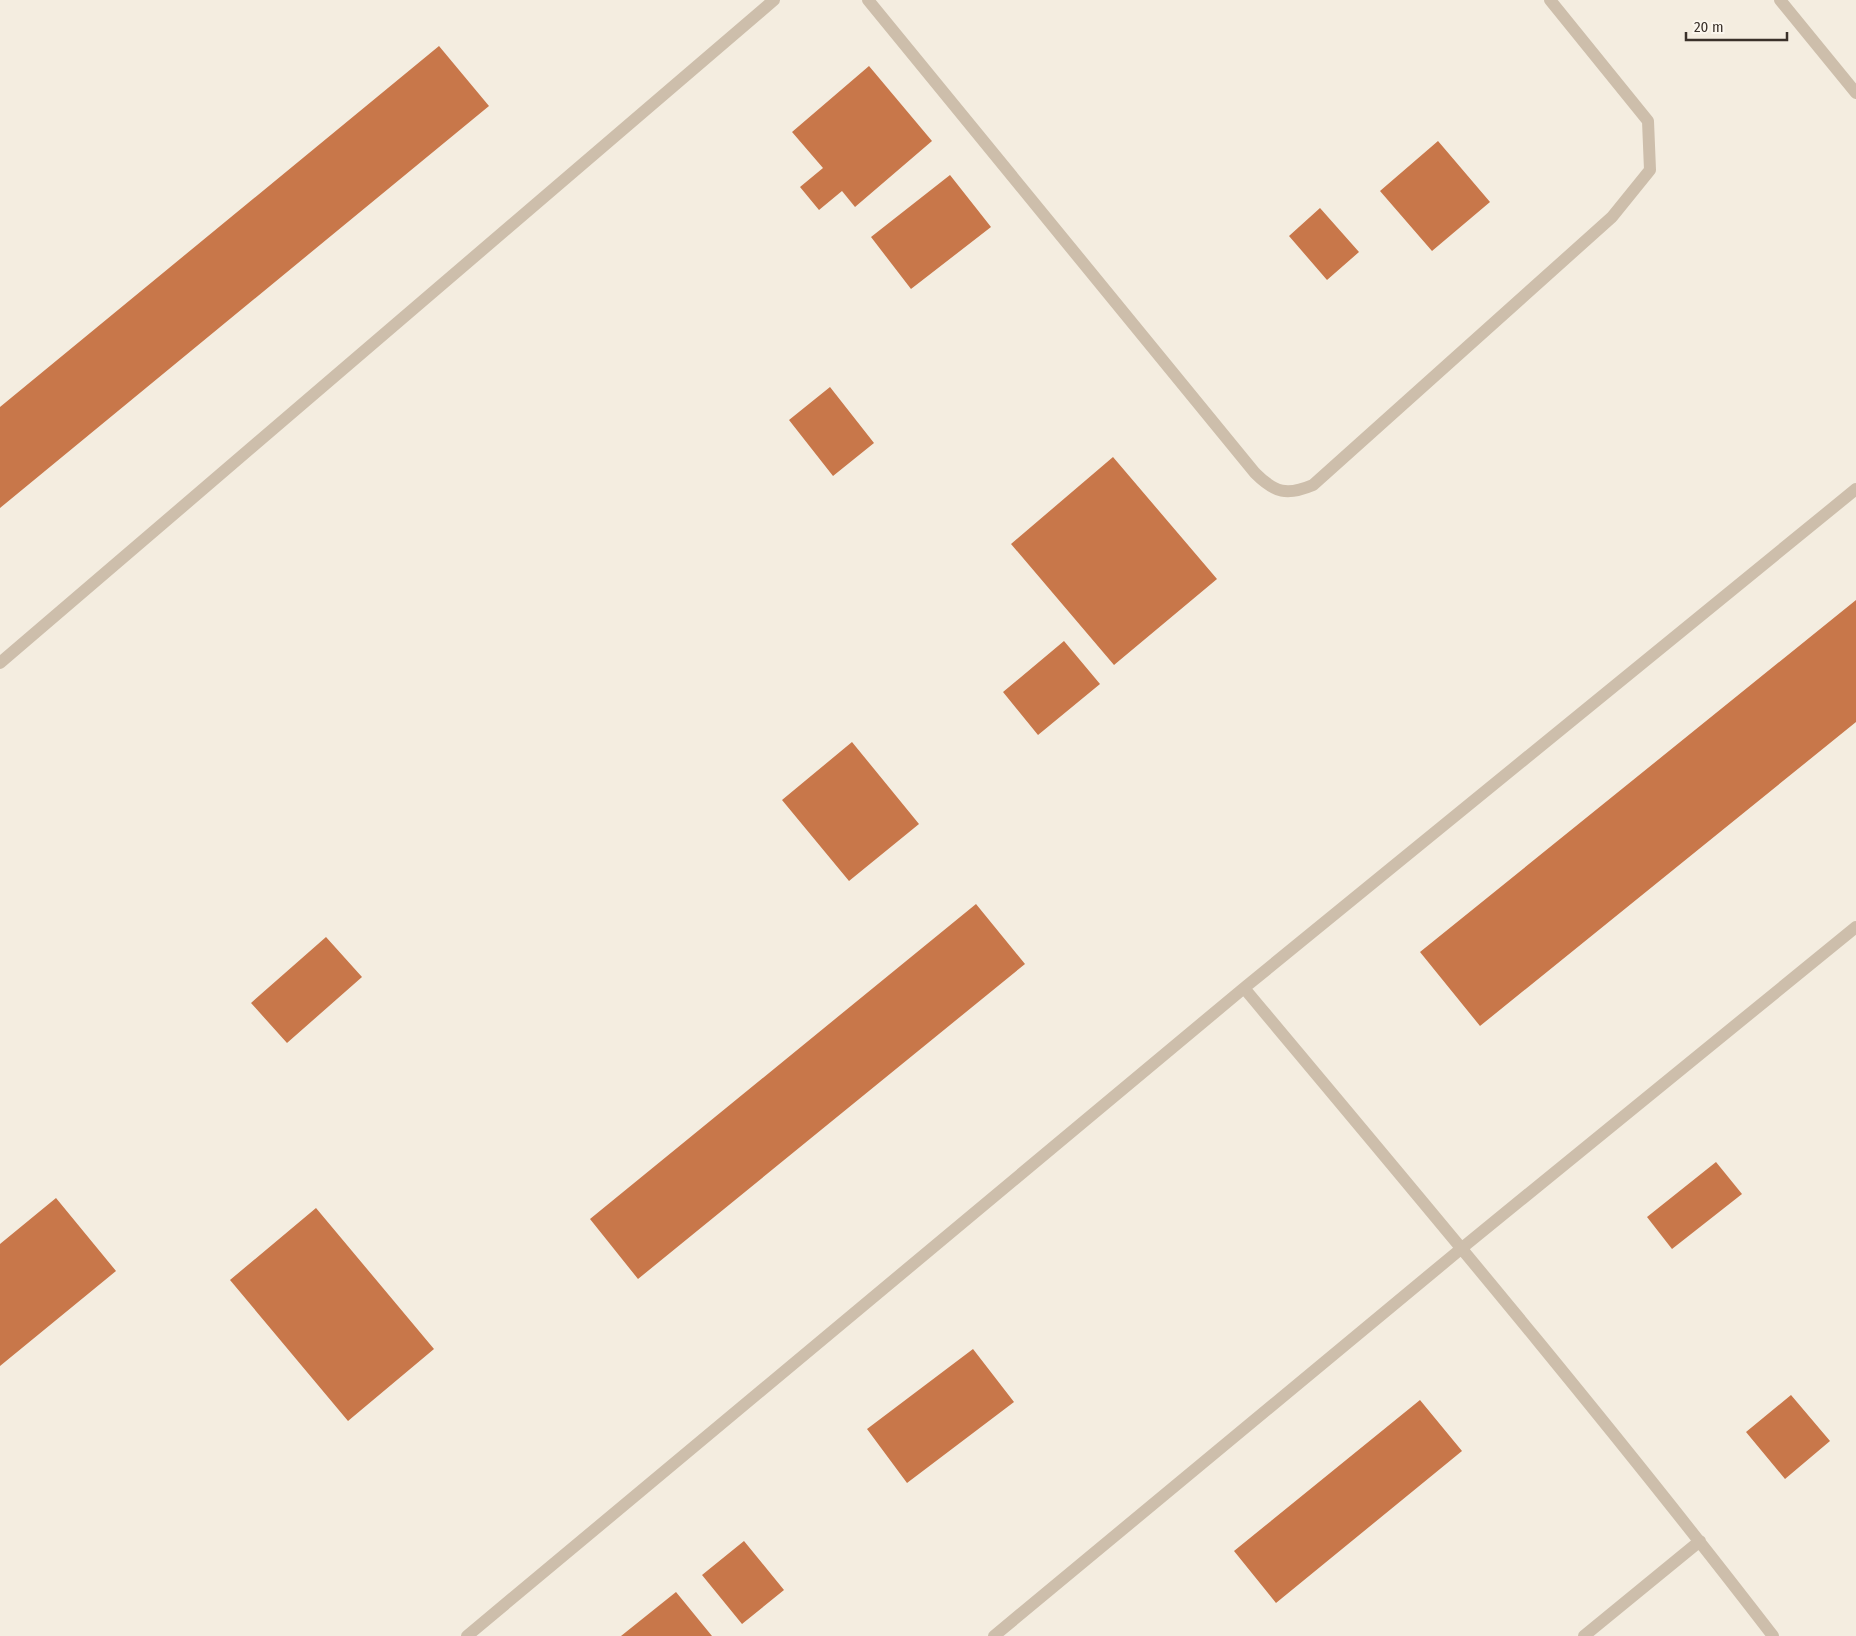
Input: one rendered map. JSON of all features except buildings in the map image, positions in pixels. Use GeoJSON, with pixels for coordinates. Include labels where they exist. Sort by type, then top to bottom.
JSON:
{"type":"FeatureCollection","features":[{"type":"Feature","properties":{"kind":"street"},"geometry":{"type":"LineString","coordinates":[[0,663],[774,0]]}},
{"type":"Feature","properties":{"kind":"street"},"geometry":{"type":"LineString","coordinates":[[868,0],[1255,473],[1267,484],[1282,491],[1298,491],[1313,484],[1612,217],[1650,170],[1648,121],[1550,0]]}},
{"type":"Feature","properties":{"kind":"street"},"geometry":{"type":"LineString","coordinates":[[1780,0],[1853,84]]}},
{"type":"Feature","properties":{"kind":"street"},"geometry":{"type":"LineString","coordinates":[[467,1636],[1244,988],[1856,489]]}},
{"type":"Feature","properties":{"kind":"street"},"geometry":{"type":"LineString","coordinates":[[994,1636],[1462,1248],[1856,927]]}},
{"type":"Feature","properties":{"kind":"street"},"geometry":{"type":"LineString","coordinates":[[1244,988],[1462,1248],[1700,1541],[1773,1636]]}},
{"type":"Feature","properties":{"kind":"street"},"geometry":{"type":"LineString","coordinates":[[1584,1636],[1700,1541]]}}]}
